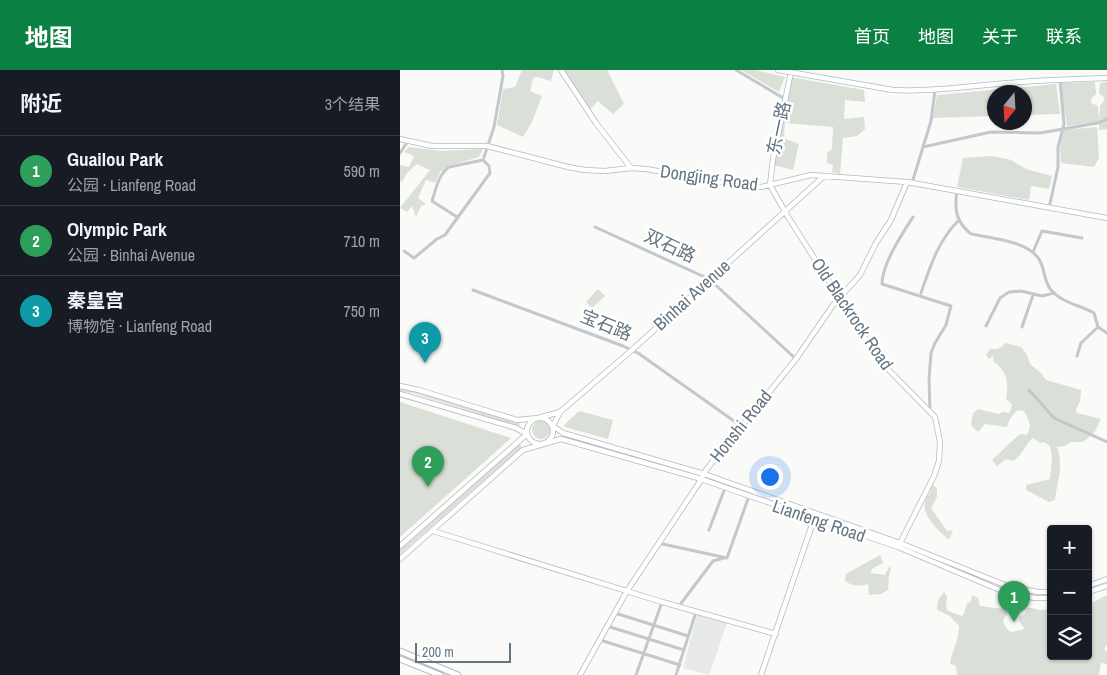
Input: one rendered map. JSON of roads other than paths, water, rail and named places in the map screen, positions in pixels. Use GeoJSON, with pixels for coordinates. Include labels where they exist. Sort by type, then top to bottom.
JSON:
{"type":"FeatureCollection","features":[{"type":"Feature","properties":{"kind":"main road"},"geometry":{"type":"LineString","coordinates":[[561,70],[596,124],[631,168]]}},
{"type":"Feature","properties":{"kind":"main road"},"geometry":{"type":"LineString","coordinates":[[778,70],[893,90],[935,91],[1060,79],[1107,78]]}},
{"type":"Feature","properties":{"kind":"main road","name":"东一路"},"geometry":{"type":"LineString","coordinates":[[770,185],[773,159],[791,72]]}},
{"type":"Feature","properties":{"kind":"main road","name":"Dongjing Road"},"geometry":{"type":"LineString","coordinates":[[400,139],[432,146],[487,146],[576,168],[605,171],[631,168],[744,186],[761,187],[811,175],[910,182],[1107,218]]}},
{"type":"Feature","properties":{"kind":"main road","name":"Binhai Avenue"},"geometry":{"type":"LineString","coordinates":[[560,412],[632,350],[784,210],[824,176]]}},
{"type":"Feature","properties":{"kind":"main road","name":"Honshi Road"},"geometry":{"type":"LineString","coordinates":[[580,675],[627,591],[704,474],[796,359],[840,297],[860,275],[910,182]]}},
{"type":"Feature","properties":{"kind":"main road","name":"Old Blackrock Road"},"geometry":{"type":"LineString","coordinates":[[770,185],[880,361],[935,417],[940,442],[939,461],[934,476],[899,545]]}},
{"type":"Feature","properties":{"kind":"main road"},"geometry":{"type":"LineString","coordinates":[[400,386],[517,420],[538,418],[560,412]]}},
{"type":"Feature","properties":{"kind":"main road"},"geometry":{"type":"LineString","coordinates":[[400,394],[516,428],[527,434],[532,441],[544,443]]}},
{"type":"Feature","properties":{"kind":"main road"},"geometry":{"type":"LineString","coordinates":[[552,426],[560,412]]}},
{"type":"Feature","properties":{"kind":"main road"},"geometry":{"type":"LineString","coordinates":[[400,546],[527,434],[530,422],[538,418],[547,419],[553,430],[551,438],[544,443],[523,450],[400,559]]}},
{"type":"Feature","properties":{"kind":"main road","name":"Lianfeng Road"},"geometry":{"type":"LineString","coordinates":[[552,426],[563,433],[704,474],[815,517]]}},
{"type":"Feature","properties":{"kind":"main road","name":"Lianfeng Road"},"geometry":{"type":"LineString","coordinates":[[544,443],[561,439],[701,479],[899,545],[1010,587],[1047,592]]}},
{"type":"Feature","properties":{"kind":"main road"},"geometry":{"type":"LineString","coordinates":[[761,675],[815,517]]}},
{"type":"Feature","properties":{"kind":"main road"},"geometry":{"type":"LineString","coordinates":[[433,531],[662,602],[776,634]]}},
{"type":"Feature","properties":{"kind":"main road","name":"Lianfeng Road"},"geometry":{"type":"LineString","coordinates":[[899,545],[1008,593],[1035,598],[1047,598]]}},
{"type":"Feature","properties":{"kind":"main road"},"geometry":{"type":"LineString","coordinates":[[1092,585],[1107,580]]}},
{"type":"Feature","properties":{"kind":"main road"},"geometry":{"type":"LineString","coordinates":[[1092,591],[1107,586]]}},
{"type":"Feature","properties":{"kind":"main road"},"geometry":{"type":"LineString","coordinates":[[400,651],[458,675]]}},
{"type":"Feature","properties":{"kind":"main road"},"geometry":{"type":"LineString","coordinates":[[400,659],[440,675]]}},
{"type":"Feature","properties":{"kind":"street"},"geometry":{"type":"LineString","coordinates":[[483,160],[494,127],[503,76],[502,70]]}},
{"type":"Feature","properties":{"kind":"street"},"geometry":{"type":"LineString","coordinates":[[736,70],[785,100]]}},
{"type":"Feature","properties":{"kind":"street"},"geometry":{"type":"LineString","coordinates":[[1049,208],[1058,167],[1058,147],[1064,124],[1060,79]]}},
{"type":"Feature","properties":{"kind":"street"},"geometry":{"type":"LineString","coordinates":[[910,182],[931,121],[935,91]]}},
{"type":"Feature","properties":{"kind":"street"},"geometry":{"type":"LineString","coordinates":[[923,147],[991,132],[1040,133],[1107,120]]}},
{"type":"Feature","properties":{"kind":"street"},"geometry":{"type":"LineString","coordinates":[[400,153],[408,140]]}},
{"type":"Feature","properties":{"kind":"street"},"geometry":{"type":"LineString","coordinates":[[404,251],[414,258],[437,239],[445,235],[490,173],[489,166],[483,160]]}},
{"type":"Feature","properties":{"kind":"street"},"geometry":{"type":"LineString","coordinates":[[457,217],[432,201],[439,181],[444,171],[449,167],[483,160]]}},
{"type":"Feature","properties":{"kind":"street"},"geometry":{"type":"LineString","coordinates":[[957,191],[958,221],[971,234],[1012,243],[1029,249],[1041,262],[1050,289],[1067,302],[1094,313],[1098,327],[1107,333]]}},
{"type":"Feature","properties":{"kind":"street"},"geometry":{"type":"LineString","coordinates":[[913,217],[896,244],[882,277],[882,284],[951,306],[946,325],[935,342],[931,353],[929,379],[930,412]]}},
{"type":"Feature","properties":{"kind":"street"},"geometry":{"type":"LineString","coordinates":[[921,293],[935,255],[945,237],[958,221]]}},
{"type":"Feature","properties":{"kind":"street","name":"双石路"},"geometry":{"type":"LineString","coordinates":[[595,227],[709,279],[796,359]]}},
{"type":"Feature","properties":{"kind":"street"},"geometry":{"type":"LineString","coordinates":[[1033,252],[1042,230],[1082,238]]}},
{"type":"Feature","properties":{"kind":"street","name":"宝石路"},"geometry":{"type":"LineString","coordinates":[[473,290],[632,350],[742,427]]}},
{"type":"Feature","properties":{"kind":"street"},"geometry":{"type":"LineString","coordinates":[[986,326],[1000,298],[1009,292],[1021,291],[1042,296],[1054,293]]}},
{"type":"Feature","properties":{"kind":"street"},"geometry":{"type":"LineString","coordinates":[[1022,327],[1033,295]]}},
{"type":"Feature","properties":{"kind":"street"},"geometry":{"type":"LineString","coordinates":[[1077,356],[1081,343],[1098,327]]}},
{"type":"Feature","properties":{"kind":"street"},"geometry":{"type":"LineString","coordinates":[[1029,390],[1054,418],[1107,442]]}},
{"type":"Feature","properties":{"kind":"street"},"geometry":{"type":"LineString","coordinates":[[709,530],[725,488]]}},
{"type":"Feature","properties":{"kind":"street"},"geometry":{"type":"LineString","coordinates":[[727,558],[749,496]]}},
{"type":"Feature","properties":{"kind":"street"},"geometry":{"type":"LineString","coordinates":[[658,543],[727,558]]}},
{"type":"Feature","properties":{"kind":"street"},"geometry":{"type":"LineString","coordinates":[[679,606],[713,561],[727,558]]}},
{"type":"Feature","properties":{"kind":"street"},"geometry":{"type":"LineString","coordinates":[[636,675],[662,602]]}},
{"type":"Feature","properties":{"kind":"street"},"geometry":{"type":"LineString","coordinates":[[676,675],[696,611]]}},
{"type":"Feature","properties":{"kind":"street"},"geometry":{"type":"LineString","coordinates":[[615,613],[688,636]]}},
{"type":"Feature","properties":{"kind":"street"},"geometry":{"type":"LineString","coordinates":[[607,626],[684,650]]}},
{"type":"Feature","properties":{"kind":"street"},"geometry":{"type":"LineString","coordinates":[[600,640],[680,665]]}},
{"type":"Feature","properties":{"kind":"place","name":"秦皇宫"},"geometry":{"type":"Point","coordinates":[425,363]}},
{"type":"Feature","properties":{"kind":"place","name":"Olympic Park"},"geometry":{"type":"Point","coordinates":[428,487]}},
{"type":"Feature","properties":{"kind":"place","name":"Guailou Park"},"geometry":{"type":"Point","coordinates":[1014,622]}}]}
